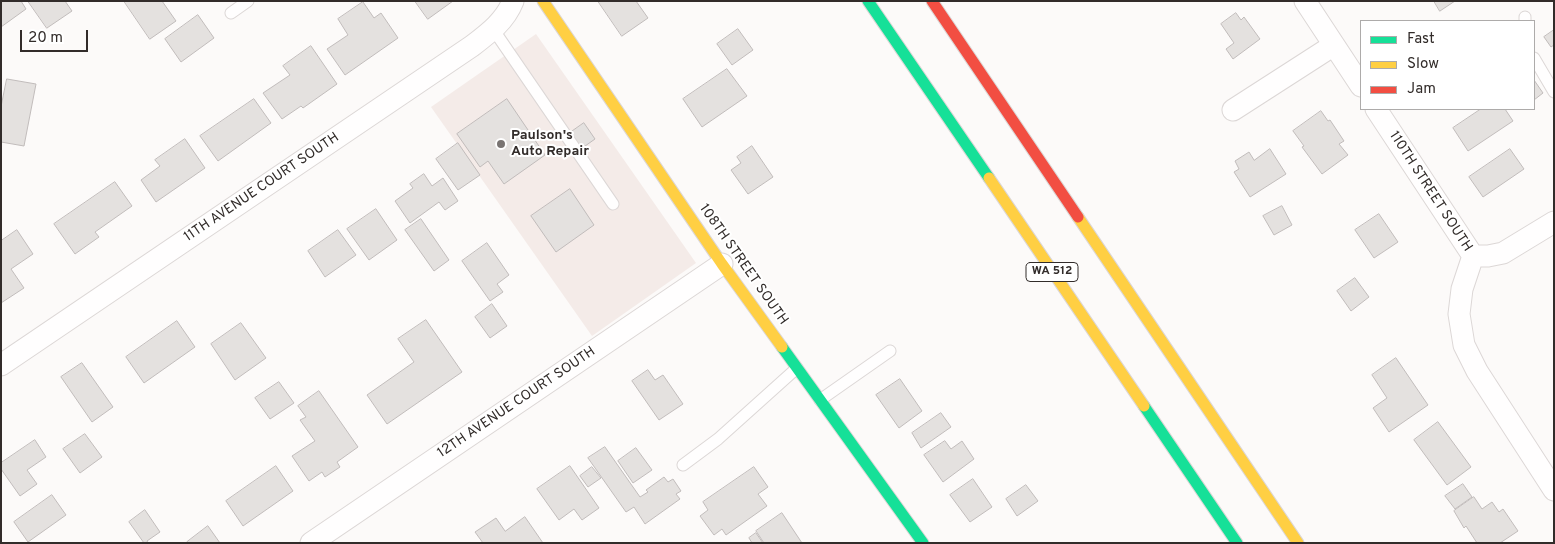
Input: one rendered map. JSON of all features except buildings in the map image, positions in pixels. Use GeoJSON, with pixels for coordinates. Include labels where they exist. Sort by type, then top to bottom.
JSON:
{"type":"FeatureCollection","features":[{"type":"Feature","properties":{"kind":"main road","name":"108TH STREET SOUTH"},"geometry":{"type":"LineString","coordinates":[[543,1],[722,264],[923,543]]}},
{"type":"Feature","properties":{"kind":"main road","name":"WA 512"},"geometry":{"type":"LineString","coordinates":[[868,1],[1237,543]]}},
{"type":"Feature","properties":{"kind":"main road"},"geometry":{"type":"LineString","coordinates":[[932,1],[1298,543]]}},
{"type":"Feature","properties":{"kind":"street","name":"11TH AVENUE COURT SOUTH"},"geometry":{"type":"LineString","coordinates":[[1,365],[472,46],[493,29],[508,12],[514,1]]}},
{"type":"Feature","properties":{"kind":"street"},"geometry":{"type":"LineString","coordinates":[[1305,1],[1360,84]]}},
{"type":"Feature","properties":{"kind":"street"},"geometry":{"type":"LineString","coordinates":[[1233,110],[1334,45]]}},
{"type":"Feature","properties":{"kind":"street","name":"110TH STREET SOUTH"},"geometry":{"type":"LineString","coordinates":[[1377,110],[1472,256],[1462,289],[1459,314],[1464,345],[1476,371],[1554,490]]}},
{"type":"Feature","properties":{"kind":"street"},"geometry":{"type":"LineString","coordinates":[[1472,256],[1504,253],[1554,222]]}},
{"type":"Feature","properties":{"kind":"street","name":"12TH AVENUE COURT SOUTH"},"geometry":{"type":"LineString","coordinates":[[311,543],[722,264]]}},
{"type":"Feature","properties":{"kind":"lane"},"geometry":{"type":"LineString","coordinates":[[231,13],[248,1]]}},
{"type":"Feature","properties":{"kind":"lane"},"geometry":{"type":"LineString","coordinates":[[493,29],[613,204]]}},
{"type":"Feature","properties":{"kind":"lane"},"geometry":{"type":"LineString","coordinates":[[1535,60],[1554,92]]}},
{"type":"Feature","properties":{"kind":"lane"},"geometry":{"type":"LineString","coordinates":[[820,400],[890,351]]}},
{"type":"Feature","properties":{"kind":"lane"},"geometry":{"type":"LineString","coordinates":[[683,466],[718,439],[797,368]]}},
{"type":"Feature","properties":{"kind":"shaded area"},"geometry":{"type":"Polygon","coordinates":[[[536,34],[696,263],[592,336],[431,107],[536,34]]]}},
{"type":"Feature","properties":{"kind":"traffic: fast"},"geometry":{"type":"LineString","coordinates":[[868,1],[989,178]]}},
{"type":"Feature","properties":{"kind":"traffic: fast"},"geometry":{"type":"LineString","coordinates":[[782,347],[923,543]]}},
{"type":"Feature","properties":{"kind":"traffic: fast"},"geometry":{"type":"LineString","coordinates":[[1144,406],[1237,543]]}},
{"type":"Feature","properties":{"kind":"traffic: slow"},"geometry":{"type":"LineString","coordinates":[[543,1],[722,264],[782,347]]}},
{"type":"Feature","properties":{"kind":"traffic: slow"},"geometry":{"type":"LineString","coordinates":[[989,178],[1144,406]]}},
{"type":"Feature","properties":{"kind":"traffic: slow"},"geometry":{"type":"LineString","coordinates":[[1078,217],[1298,543]]}},
{"type":"Feature","properties":{"kind":"traffic: jam"},"geometry":{"type":"LineString","coordinates":[[932,1],[1078,217]]}},
{"type":"Feature","properties":{"kind":"place","name":"Paulson's Auto Repair"},"geometry":{"type":"Point","coordinates":[501,144]}}]}
